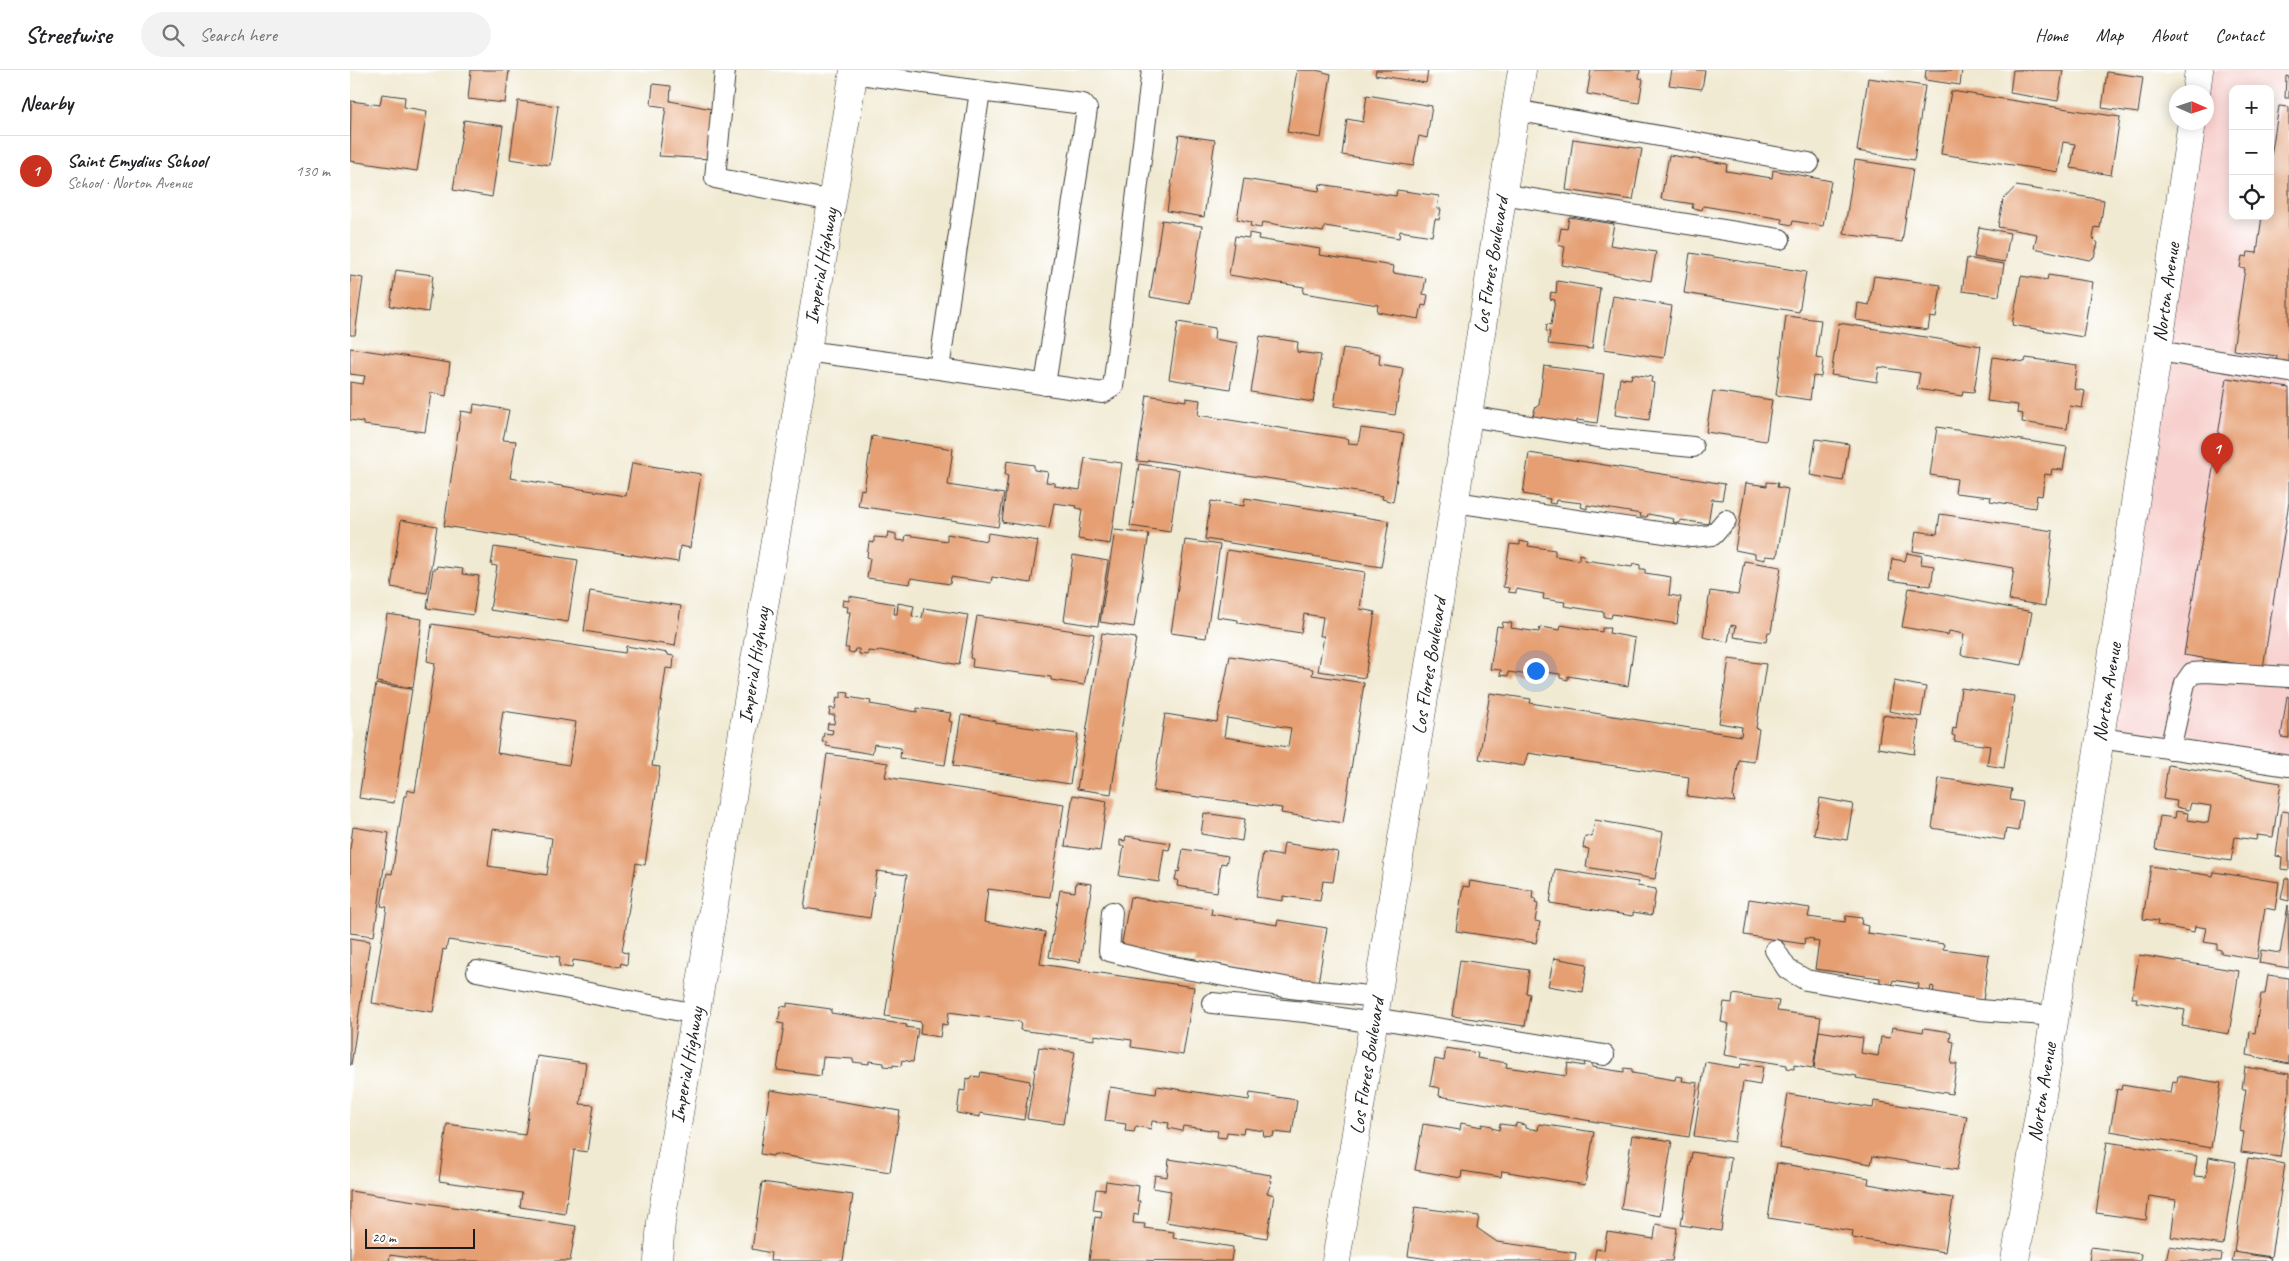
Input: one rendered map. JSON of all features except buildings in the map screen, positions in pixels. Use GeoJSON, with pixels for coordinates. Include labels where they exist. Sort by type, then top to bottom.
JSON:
{"type":"FeatureCollection","features":[{"type":"Feature","properties":{"kind":"street","name":"Los Flores Boulevard"},"geometry":{"type":"LineString","coordinates":[[1336,1261],[1522,70]]}},
{"type":"Feature","properties":{"kind":"street"},"geometry":{"type":"LineString","coordinates":[[2197,85],[2199,70]]}},
{"type":"Feature","properties":{"kind":"street","name":"Imperial Highway"},"geometry":{"type":"LineString","coordinates":[[658,1261],[661,1222],[854,72]]}},
{"type":"Feature","properties":{"kind":"street","name":"Norton Avenue"},"geometry":{"type":"LineString","coordinates":[[2015,1261],[2100,738],[2191,130]]}},
{"type":"Feature","properties":{"kind":"lane"},"geometry":{"type":"LineString","coordinates":[[725,70],[715,178],[832,201]]}},
{"type":"Feature","properties":{"kind":"lane"},"geometry":{"type":"LineString","coordinates":[[806,351],[1102,393],[1109,391],[1113,386],[1152,70]]}},
{"type":"Feature","properties":{"kind":"lane"},"geometry":{"type":"LineString","coordinates":[[854,72],[1083,104],[1087,109],[1045,385]]}},
{"type":"Feature","properties":{"kind":"lane"},"geometry":{"type":"LineString","coordinates":[[938,369],[980,90]]}},
{"type":"Feature","properties":{"kind":"lane"},"geometry":{"type":"LineString","coordinates":[[1515,110],[1809,163]]}},
{"type":"Feature","properties":{"kind":"lane"},"geometry":{"type":"LineString","coordinates":[[1502,194],[1780,239]]}},
{"type":"Feature","properties":{"kind":"lane"},"geometry":{"type":"LineString","coordinates":[[2158,351],[2289,372]]}},
{"type":"Feature","properties":{"kind":"lane"},"geometry":{"type":"LineString","coordinates":[[1468,416],[1610,438],[1693,447]]}},
{"type":"Feature","properties":{"kind":"lane"},"geometry":{"type":"LineString","coordinates":[[1455,502],[1692,538],[1713,535],[1726,520]]}},
{"type":"Feature","properties":{"kind":"lane"},"geometry":{"type":"LineString","coordinates":[[2170,749],[2185,683],[2192,673],[2206,672],[2289,677]]}},
{"type":"Feature","properties":{"kind":"lane"},"geometry":{"type":"LineString","coordinates":[[2100,738],[2289,766]]}},
{"type":"Feature","properties":{"kind":"lane"},"geometry":{"type":"LineString","coordinates":[[1112,912],[1109,951],[1170,966],[1290,988],[1375,1013],[1604,1055]]}},
{"type":"Feature","properties":{"kind":"lane"},"geometry":{"type":"LineString","coordinates":[[1775,950],[1788,970],[1806,980],[1979,1010],[2055,1016]]}},
{"type":"Feature","properties":{"kind":"lane"},"geometry":{"type":"LineString","coordinates":[[478,971],[696,1014]]}},
{"type":"Feature","properties":{"kind":"lane"},"geometry":{"type":"LineString","coordinates":[[1212,1003],[1305,1012],[1375,1013]]}},
{"type":"Feature","properties":{"kind":"shaded area"},"geometry":{"type":"Polygon","coordinates":[[[2204,70],[2289,70],[2289,759],[2109,732],[2195,130],[2214,130],[2214,85],[2205,85],[2204,70]]]}},
{"type":"Feature","properties":{"kind":"place","name":"Saint Emydius School"},"geometry":{"type":"Point","coordinates":[2217,474]}}]}
